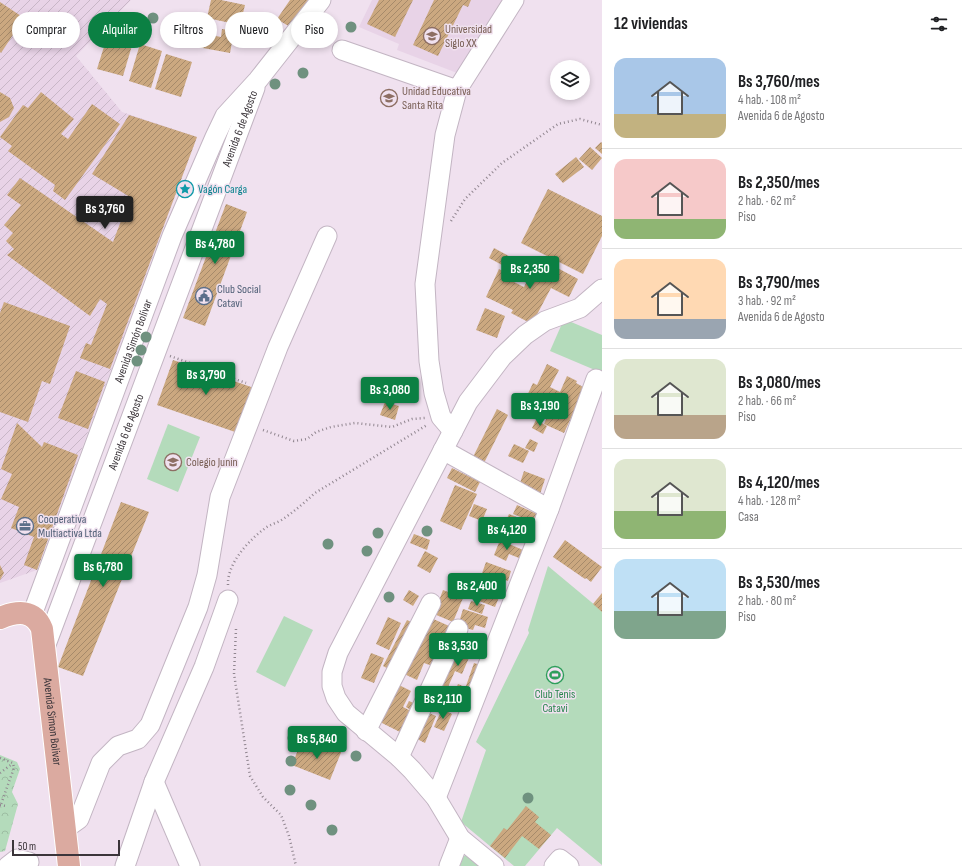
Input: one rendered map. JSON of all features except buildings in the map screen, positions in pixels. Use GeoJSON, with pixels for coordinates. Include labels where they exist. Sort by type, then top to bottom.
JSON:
{"type":"FeatureCollection","features":[{"type":"Feature","properties":{"kind":"main road"},"geometry":{"type":"LineString","coordinates":[[0,618],[12,613],[22,612],[32,615]]}},
{"type":"Feature","properties":{"kind":"main road","name":"Avenida Simon Bolivar"},"geometry":{"type":"LineString","coordinates":[[32,615],[39,621],[42,629],[69,866]]}},
{"type":"Feature","properties":{"kind":"street"},"geometry":{"type":"LineString","coordinates":[[258,80],[321,0]]}},
{"type":"Feature","properties":{"kind":"street"},"geometry":{"type":"LineString","coordinates":[[453,431],[441,417],[434,393],[429,361],[425,284],[445,135],[457,90],[514,0]]}},
{"type":"Feature","properties":{"kind":"street"},"geometry":{"type":"LineString","coordinates":[[342,50],[457,90]]}},
{"type":"Feature","properties":{"kind":"street","name":"Avenida Simón Bolívar"},"geometry":{"type":"LineString","coordinates":[[32,615],[172,236],[225,116],[258,80]]}},
{"type":"Feature","properties":{"kind":"street","name":"Avenida 6 de Agosto"},"geometry":{"type":"LineString","coordinates":[[44,650],[258,80]]}},
{"type":"Feature","properties":{"kind":"street"},"geometry":{"type":"LineString","coordinates":[[65,829],[79,819],[101,763],[118,746],[138,739],[150,725],[198,607],[207,575],[220,497],[278,347],[327,236]]}},
{"type":"Feature","properties":{"kind":"street"},"geometry":{"type":"LineString","coordinates":[[494,866],[460,838],[436,798],[399,757],[346,713],[336,698],[332,686],[332,672],[338,653],[468,402],[502,357],[520,340],[544,321],[580,308],[602,289]]}},
{"type":"Feature","properties":{"kind":"street"},"geometry":{"type":"LineString","coordinates":[[436,798],[549,509],[596,379]]}},
{"type":"Feature","properties":{"kind":"street"},"geometry":{"type":"LineString","coordinates":[[444,450],[549,509]]}},
{"type":"Feature","properties":{"kind":"street"},"geometry":{"type":"LineString","coordinates":[[366,731],[431,603]]}},
{"type":"Feature","properties":{"kind":"street"},"geometry":{"type":"LineString","coordinates":[[124,866],[154,782],[204,667],[227,604]]}},
{"type":"Feature","properties":{"kind":"street"},"geometry":{"type":"LineString","coordinates":[[399,757],[458,629]]}},
{"type":"Feature","properties":{"kind":"street"},"geometry":{"type":"LineString","coordinates":[[154,782],[190,866]]}},
{"type":"Feature","properties":{"kind":"street"},"geometry":{"type":"LineString","coordinates":[[449,866],[460,838]]}},
{"type":"Feature","properties":{"kind":"street"},"geometry":{"type":"LineString","coordinates":[[8,866],[17,859],[29,862]]}},
{"type":"Feature","properties":{"kind":"street"},"geometry":{"type":"LineString","coordinates":[[554,866],[560,859],[569,866]]}},
{"type":"Feature","properties":{"kind":"path"},"geometry":{"type":"LineString","coordinates":[[448,225],[465,199],[502,163],[558,124],[580,119],[602,125]]}},
{"type":"Feature","properties":{"kind":"path"},"geometry":{"type":"LineString","coordinates":[[183,360],[262,388]]}},
{"type":"Feature","properties":{"kind":"path"},"geometry":{"type":"LineString","coordinates":[[248,424],[294,441],[307,438],[316,432],[331,427],[355,423],[392,427],[412,419],[441,417]]}},
{"type":"Feature","properties":{"kind":"path"},"geometry":{"type":"LineString","coordinates":[[227,576],[241,553],[265,528],[281,520],[301,506],[315,493],[441,417]]}},
{"type":"Feature","properties":{"kind":"path"},"geometry":{"type":"LineString","coordinates":[[227,604],[236,622],[234,674],[250,776],[263,797],[281,815],[289,836],[296,866]]}},
{"type":"Feature","properties":{"kind":"path"},"geometry":{"type":"LineString","coordinates":[[0,758],[13,764]]}},
{"type":"Feature","properties":{"kind":"path"},"geometry":{"type":"LineString","coordinates":[[0,773],[13,764]]}},
{"type":"Feature","properties":{"kind":"path"},"geometry":{"type":"LineString","coordinates":[[6,806],[0,805],[14,768],[13,764]]}},
{"type":"Feature","properties":{"kind":"shaded area"},"geometry":{"type":"Polygon","coordinates":[[[0,0],[131,0],[119,12],[88,12],[88,44],[76,56],[122,112],[197,137],[37,570],[0,583],[0,0]]]}},
{"type":"Feature","properties":{"kind":"shaded area","name":"Universidad Siglo XX"},"geometry":{"type":"Polygon","coordinates":[[[372,0],[503,0],[465,76],[397,50],[399,44],[359,27],[372,0]]]}},
{"type":"Feature","properties":{"kind":"green space"},"geometry":{"type":"Polygon","coordinates":[[[564,319],[602,335],[602,373],[550,351],[564,319]]]}},
{"type":"Feature","properties":{"kind":"green space"},"geometry":{"type":"Polygon","coordinates":[[[168,424],[200,437],[178,492],[147,479],[168,424]]]}},
{"type":"Feature","properties":{"kind":"green space","name":"Club Tenis Catavi"},"geometry":{"type":"Polygon","coordinates":[[[548,566],[602,611],[602,865],[557,828],[525,866],[514,866],[461,822],[486,750],[476,742],[529,633],[528,630],[548,566]]]}},
{"type":"Feature","properties":{"kind":"green space"},"geometry":{"type":"Polygon","coordinates":[[[284,616],[313,630],[285,687],[256,672],[284,616]]]}},
{"type":"Feature","properties":{"kind":"green space"},"geometry":{"type":"Polygon","coordinates":[[[0,755],[17,762],[20,769],[12,792],[18,804],[5,851],[0,852],[0,755]]]}},
{"type":"Feature","properties":{"kind":"green space"},"geometry":{"type":"Polygon","coordinates":[[[467,854],[485,866],[460,866],[463,857],[467,854]]]}},
{"type":"Feature","properties":{"kind":"place","name":"Universidad Siglo XX"},"geometry":{"type":"Point","coordinates":[432,36]}},
{"type":"Feature","properties":{"kind":"place","name":"Unidad Educativa Santa Rita"},"geometry":{"type":"Point","coordinates":[389,98]}},
{"type":"Feature","properties":{"kind":"place","name":"Vagón Carga"},"geometry":{"type":"Point","coordinates":[185,189]}},
{"type":"Feature","properties":{"kind":"place","name":"Club Social Catavi"},"geometry":{"type":"Point","coordinates":[204,296]}},
{"type":"Feature","properties":{"kind":"place","name":"Colegio Junín"},"geometry":{"type":"Point","coordinates":[173,462]}},
{"type":"Feature","properties":{"kind":"place","name":"Cooperativa Multiactiva Ltda"},"geometry":{"type":"Point","coordinates":[25,526]}},
{"type":"Feature","properties":{"kind":"place","name":"Club Tenis Catavi"},"geometry":{"type":"Point","coordinates":[555,675]}}]}
